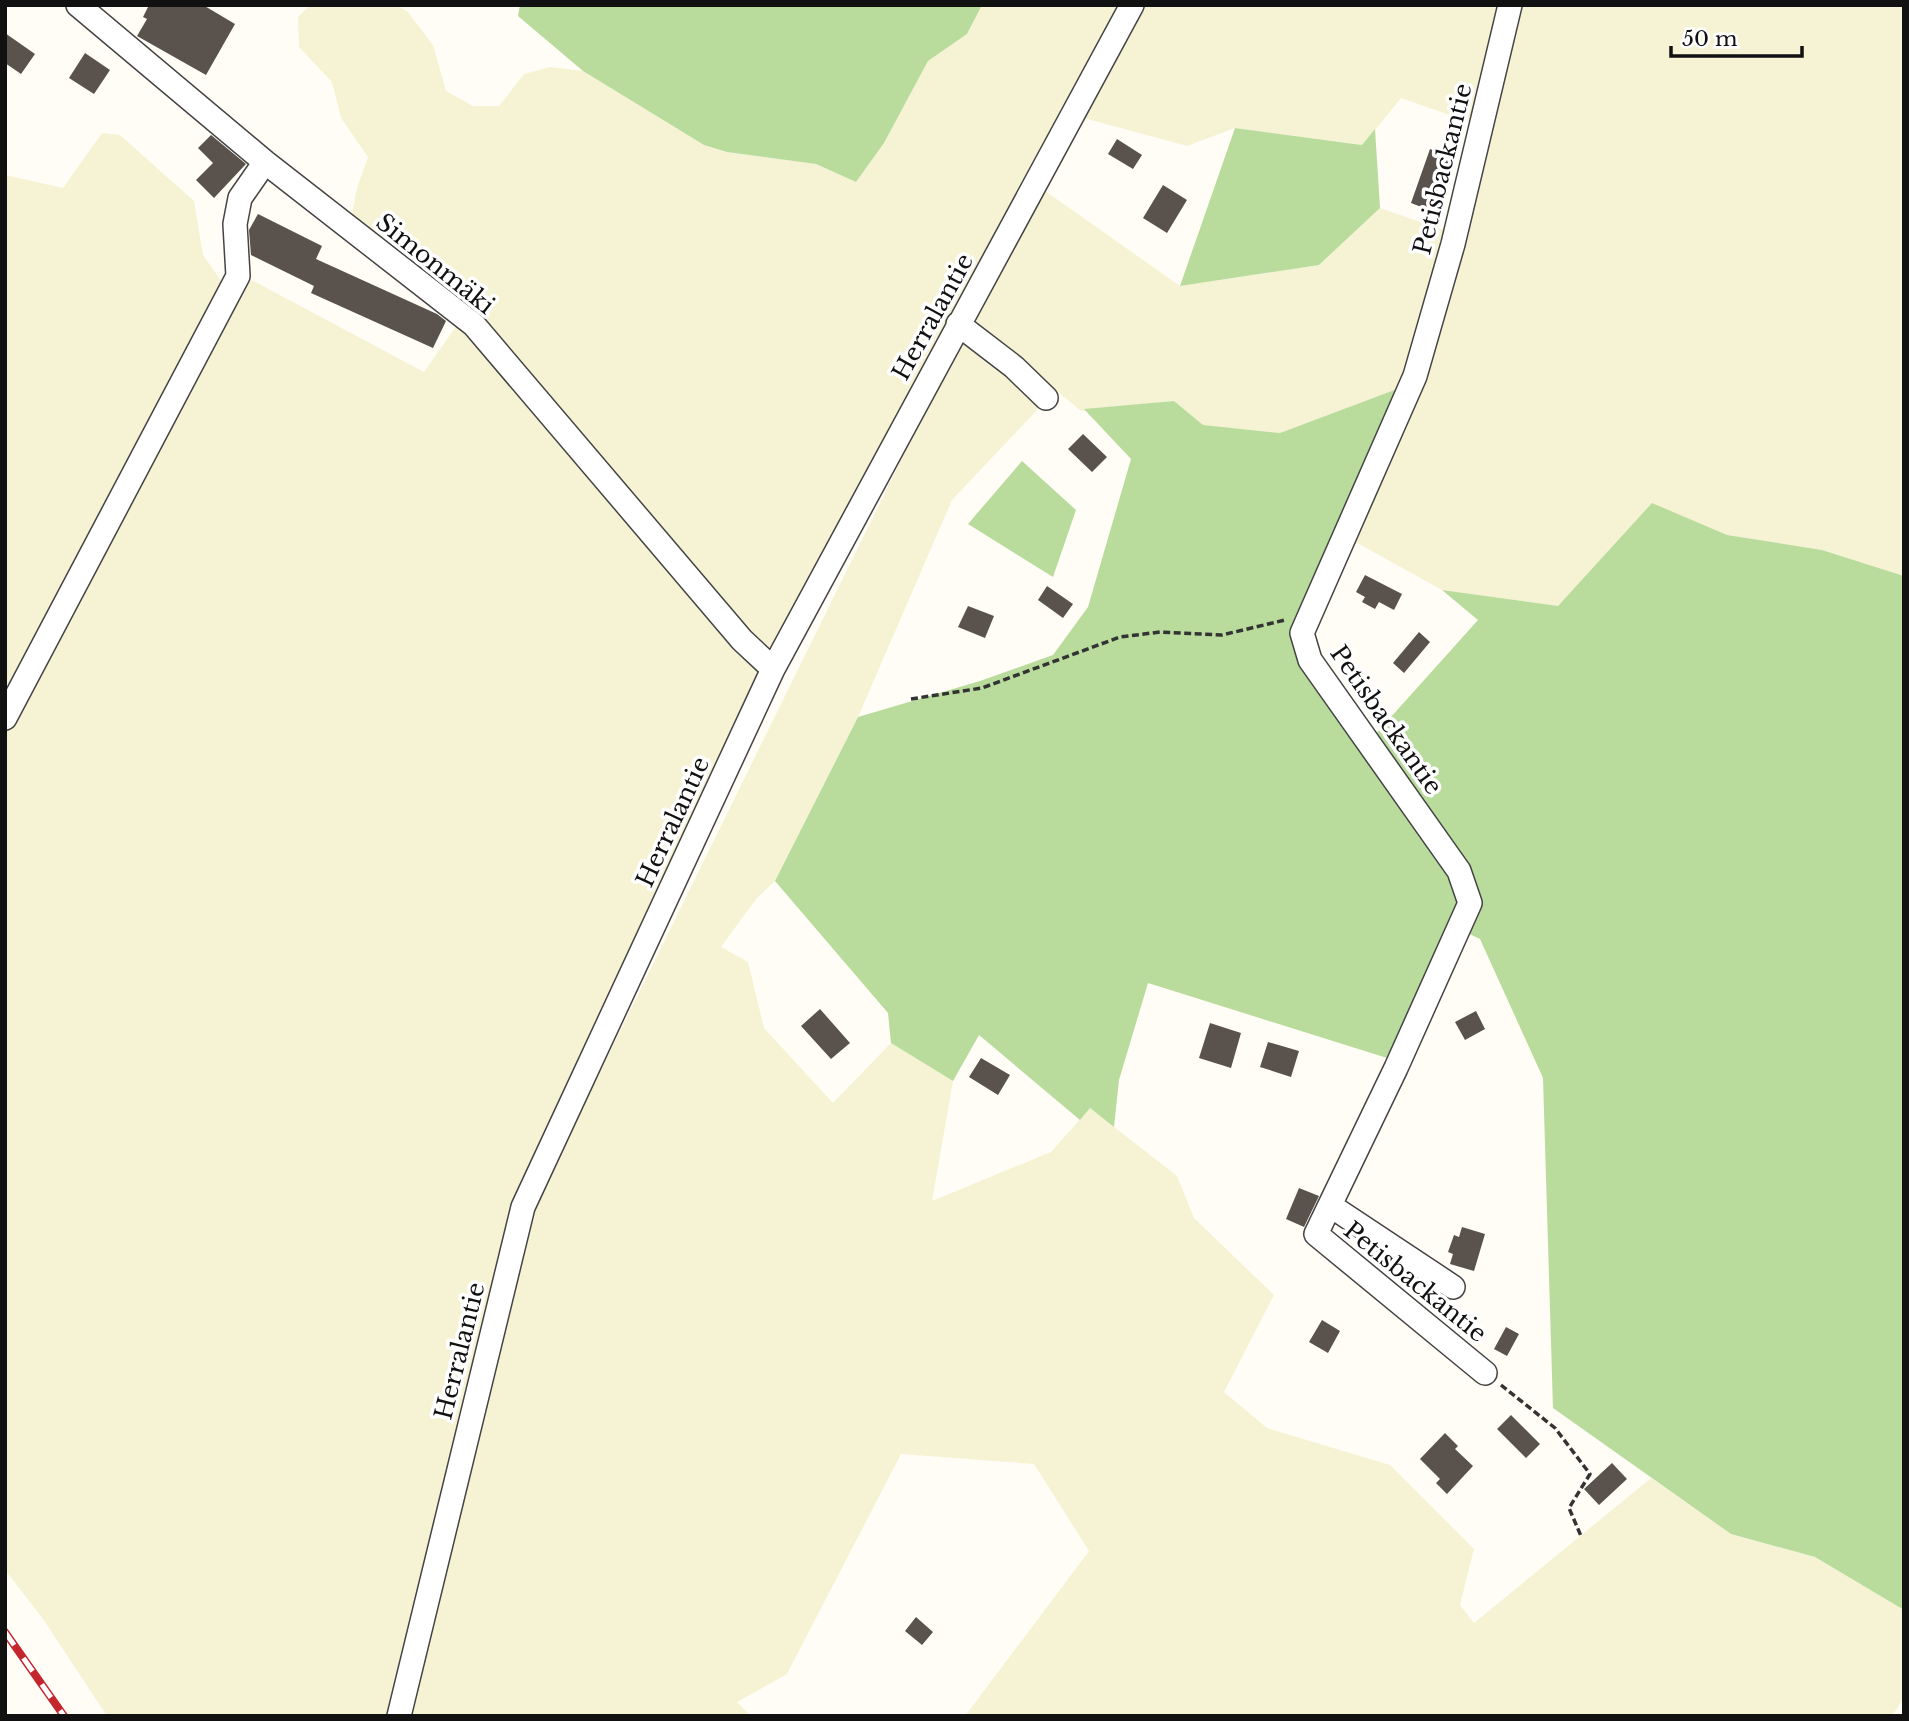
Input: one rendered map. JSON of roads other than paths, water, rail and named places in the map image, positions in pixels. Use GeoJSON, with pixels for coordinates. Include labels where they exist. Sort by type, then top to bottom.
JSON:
{"type":"FeatureCollection","features":[{"type":"Feature","properties":{"kind":"street","name":"Simonmäki"},"geometry":{"type":"LineString","coordinates":[[78,5],[265,162],[474,326],[741,640],[773,669]]}},
{"type":"Feature","properties":{"kind":"street","name":"Herralantie"},"geometry":{"type":"LineString","coordinates":[[399,1716],[523,1207],[773,669],[1132,5]]}},
{"type":"Feature","properties":{"kind":"street","name":"Petisbackantie"},"geometry":{"type":"LineString","coordinates":[[1485,1374],[1316,1234],[1470,903],[1460,871],[1310,660],[1302,633],[1415,376],[1453,244],[1510,5]]}},
{"type":"Feature","properties":{"kind":"street"},"geometry":{"type":"LineString","coordinates":[[5,718],[238,276],[235,223],[240,198],[265,162]]}},
{"type":"Feature","properties":{"kind":"street"},"geometry":{"type":"LineString","coordinates":[[958,324],[1014,368],[1046,398]]}},
{"type":"Feature","properties":{"kind":"street"},"geometry":{"type":"LineString","coordinates":[[1331,1206],[1453,1287]]}},
{"type":"Feature","properties":{"kind":"railway"},"geometry":{"type":"LineString","coordinates":[[5,1632],[64,1716]]}}]}
